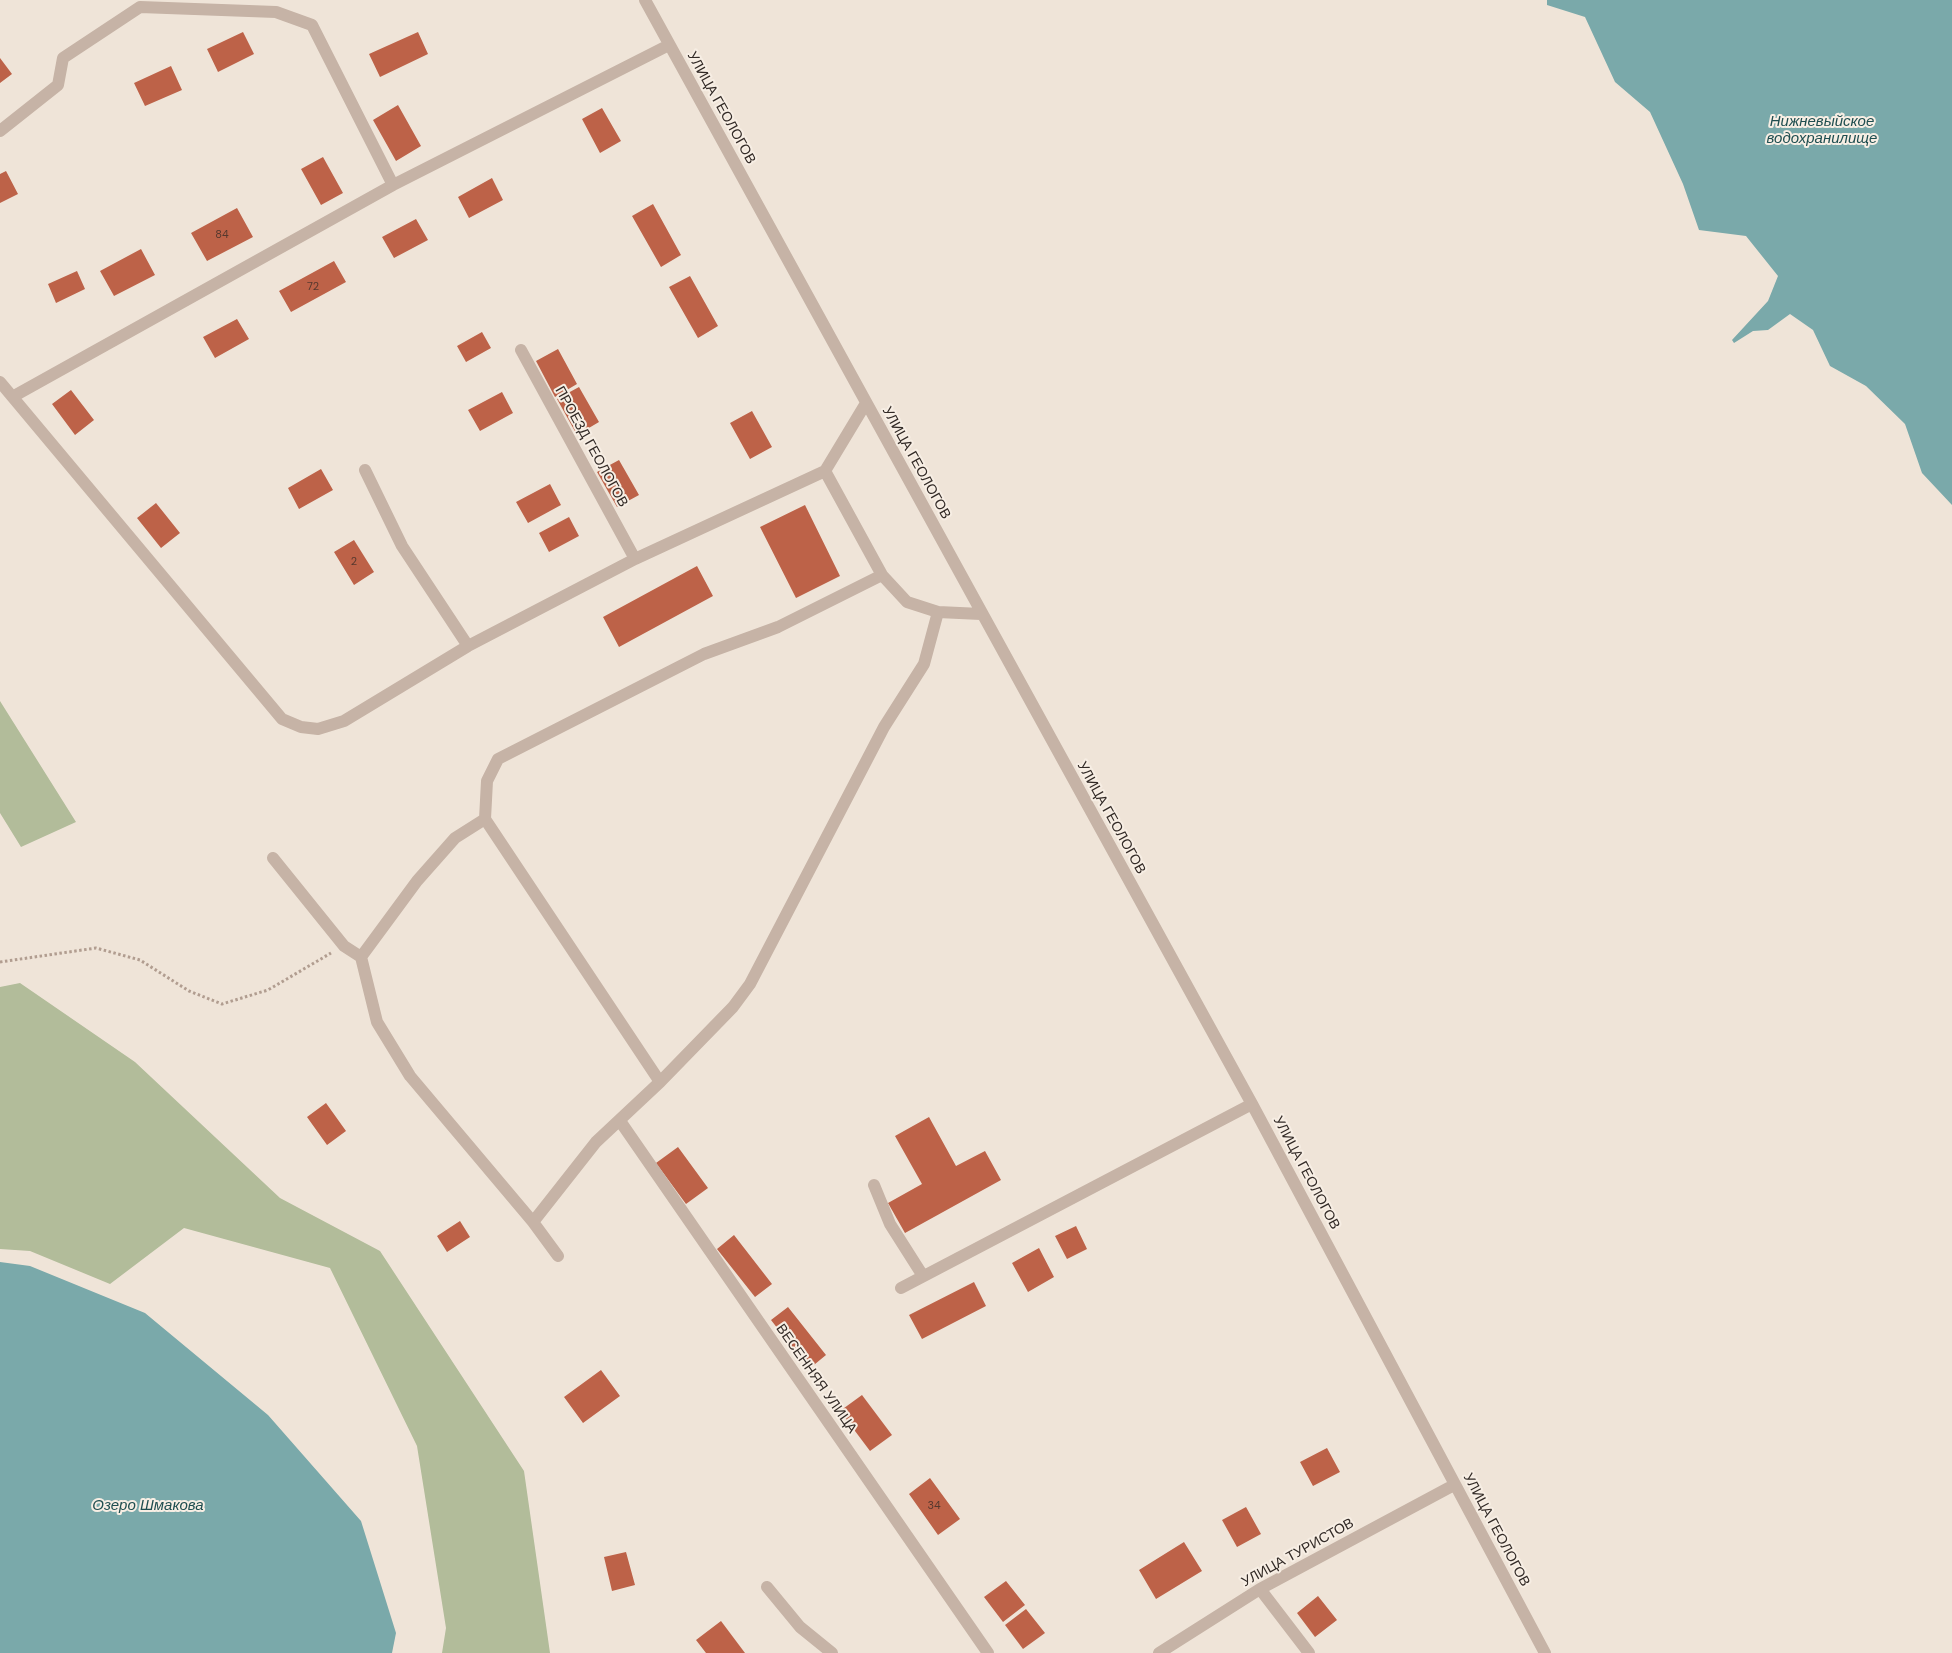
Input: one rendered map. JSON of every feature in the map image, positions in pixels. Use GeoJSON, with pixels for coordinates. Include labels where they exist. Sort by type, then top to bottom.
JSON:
{"type":"FeatureCollection","features":[{"type":"Feature","properties":{"kind":"street","name":"УЛИЦА ГЕОЛОГОВ"},"geometry":{"type":"LineString","coordinates":[[644,0],[1252,1104],[1545,1653]]}},
{"type":"Feature","properties":{"kind":"street"},"geometry":{"type":"LineString","coordinates":[[0,131],[58,85],[63,58],[140,7],[276,12],[312,25],[393,185]]}},
{"type":"Feature","properties":{"kind":"street"},"geometry":{"type":"LineString","coordinates":[[14,396],[393,185],[669,45]]}},
{"type":"Feature","properties":{"kind":"street","name":"ПРОЕЗД ГЕОЛОГОВ"},"geometry":{"type":"LineString","coordinates":[[521,350],[635,559]]}},
{"type":"Feature","properties":{"kind":"street"},"geometry":{"type":"LineString","coordinates":[[0,382],[14,396],[282,719],[301,727],[318,729],[344,722],[468,646],[635,559],[825,471],[866,403]]}},
{"type":"Feature","properties":{"kind":"street"},"geometry":{"type":"LineString","coordinates":[[365,470],[402,546],[468,646]]}},
{"type":"Feature","properties":{"kind":"street"},"geometry":{"type":"LineString","coordinates":[[825,471],[882,575],[907,602],[938,612],[981,614]]}},
{"type":"Feature","properties":{"kind":"street"},"geometry":{"type":"LineString","coordinates":[[660,1082],[485,820],[487,781],[498,759],[704,654],[778,626],[882,575]]}},
{"type":"Feature","properties":{"kind":"street"},"geometry":{"type":"LineString","coordinates":[[533,1222],[596,1142],[660,1082],[733,1007],[750,984],[884,727],[924,664],[938,612]]}},
{"type":"Feature","properties":{"kind":"street"},"geometry":{"type":"LineString","coordinates":[[361,957],[416,882],[455,838],[485,820]]}},
{"type":"Feature","properties":{"kind":"street"},"geometry":{"type":"LineString","coordinates":[[273,858],[344,946],[361,957],[378,1022],[410,1076],[533,1222],[558,1256]]}},
{"type":"Feature","properties":{"kind":"street"},"geometry":{"type":"LineString","coordinates":[[901,1288],[1252,1104]]}},
{"type":"Feature","properties":{"kind":"street","name":"ВЕСЕННЯЯ УЛИЦА"},"geometry":{"type":"LineString","coordinates":[[620,1121],[988,1653]]}},
{"type":"Feature","properties":{"kind":"street"},"geometry":{"type":"LineString","coordinates":[[874,1184],[890,1224],[923,1276]]}},
{"type":"Feature","properties":{"kind":"street","name":"УЛИЦА ТУРИСТОВ"},"geometry":{"type":"LineString","coordinates":[[1159,1653],[1260,1590],[1454,1485]]}},
{"type":"Feature","properties":{"kind":"street"},"geometry":{"type":"LineString","coordinates":[[768,1587],[800,1627],[832,1653]]}},
{"type":"Feature","properties":{"kind":"street"},"geometry":{"type":"LineString","coordinates":[[1260,1590],[1309,1653]]}},
{"type":"Feature","properties":{"kind":"path"},"geometry":{"type":"LineString","coordinates":[[0,962],[96,948],[140,960],[189,992],[222,1004],[268,990],[344,946]]}},
{"type":"Feature","properties":{"kind":"green space"},"geometry":{"type":"Polygon","coordinates":[[[0,701],[76,822],[21,847],[0,813],[0,701]]]}},
{"type":"Feature","properties":{"kind":"green space"},"geometry":{"type":"Polygon","coordinates":[[[20,983],[135,1062],[280,1198],[380,1251],[524,1471],[550,1653],[442,1653],[446,1628],[417,1446],[330,1268],[184,1228],[110,1284],[30,1251],[0,1249],[0,987],[20,983]]]}},
{"type":"Feature","properties":{"kind":"water","name":"Нижневыйское водохранилище"},"geometry":{"type":"Polygon","coordinates":[[[1547,0],[1952,0],[1952,505],[1922,473],[1905,424],[1866,386],[1830,366],[1813,330],[1790,314],[1768,330],[1753,331],[1734,343],[1732,340],[1768,301],[1778,276],[1746,236],[1699,230],[1683,184],[1650,112],[1615,82],[1585,17],[1547,5],[1547,0]]]}},
{"type":"Feature","properties":{"kind":"water","name":"Озеро Шмакова"},"geometry":{"type":"Polygon","coordinates":[[[0,1262],[30,1266],[145,1313],[268,1415],[361,1521],[396,1633],[392,1653],[0,1653],[0,1262]]]}},
{"type":"Feature","properties":{"kind":"building"},"geometry":{"type":"Polygon","coordinates":[[[243,32],[254,54],[218,72],[207,49],[243,32]]]}},
{"type":"Feature","properties":{"kind":"building"},"geometry":{"type":"Polygon","coordinates":[[[418,32],[428,54],[380,77],[369,54],[418,32]]]}},
{"type":"Feature","properties":{"kind":"building"},"geometry":{"type":"Polygon","coordinates":[[[0,58],[12,74],[0,83],[0,58]]]}},
{"type":"Feature","properties":{"kind":"building"},"geometry":{"type":"Polygon","coordinates":[[[171,66],[182,90],[145,106],[134,83],[171,66]]]}},
{"type":"Feature","properties":{"kind":"building"},"geometry":{"type":"Polygon","coordinates":[[[398,105],[421,146],[396,161],[373,120],[398,105]]]}},
{"type":"Feature","properties":{"kind":"building"},"geometry":{"type":"Polygon","coordinates":[[[602,108],[621,141],[600,153],[582,119],[602,108]]]}},
{"type":"Feature","properties":{"kind":"building"},"geometry":{"type":"Polygon","coordinates":[[[323,157],[343,193],[321,205],[301,169],[323,157]]]}},
{"type":"Feature","properties":{"kind":"building"},"geometry":{"type":"Polygon","coordinates":[[[6,171],[18,194],[0,203],[0,174],[6,171]]]}},
{"type":"Feature","properties":{"kind":"building"},"geometry":{"type":"Polygon","coordinates":[[[492,178],[503,200],[469,218],[458,197],[492,178]]]}},
{"type":"Feature","properties":{"kind":"building"},"geometry":{"type":"Polygon","coordinates":[[[653,204],[681,255],[661,267],[632,216],[653,204]]]}},
{"type":"Feature","properties":{"kind":"building"},"geometry":{"type":"Polygon","coordinates":[[[237,208],[253,237],[207,261],[191,233],[237,208]]]}},
{"type":"Feature","properties":{"kind":"building"},"geometry":{"type":"Polygon","coordinates":[[[416,219],[428,240],[394,258],[382,237],[416,219]]]}},
{"type":"Feature","properties":{"kind":"building"},"geometry":{"type":"Polygon","coordinates":[[[141,249],[155,275],[114,296],[100,271],[141,249]]]}},
{"type":"Feature","properties":{"kind":"building"},"geometry":{"type":"Polygon","coordinates":[[[334,261],[346,282],[291,312],[279,291],[334,261]]]}},
{"type":"Feature","properties":{"kind":"building"},"geometry":{"type":"Polygon","coordinates":[[[77,271],[85,289],[56,303],[48,284],[77,271]]]}},
{"type":"Feature","properties":{"kind":"building"},"geometry":{"type":"Polygon","coordinates":[[[690,276],[718,326],[698,338],[669,287],[690,276]]]}},
{"type":"Feature","properties":{"kind":"building"},"geometry":{"type":"Polygon","coordinates":[[[237,319],[249,339],[215,358],[203,337],[237,319]]]}},
{"type":"Feature","properties":{"kind":"building"},"geometry":{"type":"Polygon","coordinates":[[[482,332],[491,348],[466,362],[457,346],[482,332]]]}},
{"type":"Feature","properties":{"kind":"building"},"geometry":{"type":"Polygon","coordinates":[[[558,349],[577,384],[555,397],[536,361],[558,349]]]}},
{"type":"Feature","properties":{"kind":"building"},"geometry":{"type":"Polygon","coordinates":[[[579,387],[599,422],[577,435],[557,399],[579,387]]]}},
{"type":"Feature","properties":{"kind":"building"},"geometry":{"type":"Polygon","coordinates":[[[71,390],[94,420],[75,435],[52,404],[71,390]]]}},
{"type":"Feature","properties":{"kind":"building"},"geometry":{"type":"Polygon","coordinates":[[[502,392],[513,413],[480,431],[468,410],[502,392]]]}},
{"type":"Feature","properties":{"kind":"building"},"geometry":{"type":"Polygon","coordinates":[[[752,411],[772,447],[750,459],[730,423],[752,411]]]}},
{"type":"Feature","properties":{"kind":"building"},"geometry":{"type":"Polygon","coordinates":[[[619,460],[639,495],[617,507],[597,472],[619,460]]]}},
{"type":"Feature","properties":{"kind":"building"},"geometry":{"type":"Polygon","coordinates":[[[321,469],[333,490],[299,509],[288,488],[321,469]]]}},
{"type":"Feature","properties":{"kind":"building"},"geometry":{"type":"Polygon","coordinates":[[[550,484],[561,505],[528,523],[516,502],[550,484]]]}},
{"type":"Feature","properties":{"kind":"building"},"geometry":{"type":"Polygon","coordinates":[[[156,503],[180,533],[161,548],[137,518],[156,503]]]}},
{"type":"Feature","properties":{"kind":"building"},"geometry":{"type":"Polygon","coordinates":[[[805,505],[840,576],[796,598],[760,527],[805,505]]]}},
{"type":"Feature","properties":{"kind":"building"},"geometry":{"type":"Polygon","coordinates":[[[569,517],[579,536],[549,552],[539,533],[569,517]]]}},
{"type":"Feature","properties":{"kind":"building"},"geometry":{"type":"Polygon","coordinates":[[[354,540],[374,572],[354,585],[334,552],[354,540]]]}},
{"type":"Feature","properties":{"kind":"building"},"geometry":{"type":"Polygon","coordinates":[[[697,566],[713,596],[619,647],[603,617],[697,566]]]}},
{"type":"Feature","properties":{"kind":"building"},"geometry":{"type":"Polygon","coordinates":[[[326,1103],[346,1131],[327,1145],[307,1117],[326,1103]]]}},
{"type":"Feature","properties":{"kind":"building"},"geometry":{"type":"Polygon","coordinates":[[[929,1117],[956,1166],[985,1151],[1001,1180],[905,1233],[888,1203],[922,1184],[895,1136],[929,1117]]]}},
{"type":"Feature","properties":{"kind":"building"},"geometry":{"type":"Polygon","coordinates":[[[678,1147],[708,1188],[686,1204],[656,1163],[678,1147]]]}},
{"type":"Feature","properties":{"kind":"building"},"geometry":{"type":"Polygon","coordinates":[[[460,1221],[470,1237],[447,1252],[437,1236],[460,1221]]]}},
{"type":"Feature","properties":{"kind":"building"},"geometry":{"type":"Polygon","coordinates":[[[1076,1226],[1087,1249],[1067,1259],[1055,1236],[1076,1226]]]}},
{"type":"Feature","properties":{"kind":"building"},"geometry":{"type":"Polygon","coordinates":[[[734,1235],[772,1284],[755,1297],[717,1249],[734,1235]]]}},
{"type":"Feature","properties":{"kind":"building"},"geometry":{"type":"Polygon","coordinates":[[[1039,1248],[1054,1277],[1028,1292],[1012,1263],[1039,1248]]]}},
{"type":"Feature","properties":{"kind":"building"},"geometry":{"type":"Polygon","coordinates":[[[974,1282],[986,1306],[922,1339],[909,1315],[974,1282]]]}},
{"type":"Feature","properties":{"kind":"building"},"geometry":{"type":"Polygon","coordinates":[[[788,1307],[826,1355],[809,1369],[771,1320],[788,1307]]]}},
{"type":"Feature","properties":{"kind":"building"},"geometry":{"type":"Polygon","coordinates":[[[601,1370],[620,1396],[583,1423],[564,1397],[601,1370]]]}},
{"type":"Feature","properties":{"kind":"building"},"geometry":{"type":"Polygon","coordinates":[[[862,1395],[892,1435],[870,1451],[840,1411],[862,1395]]]}},
{"type":"Feature","properties":{"kind":"building"},"geometry":{"type":"Polygon","coordinates":[[[1327,1448],[1340,1472],[1313,1486],[1300,1462],[1327,1448]]]}},
{"type":"Feature","properties":{"kind":"building"},"geometry":{"type":"Polygon","coordinates":[[[930,1478],[960,1519],[938,1535],[909,1494],[930,1478]]]}},
{"type":"Feature","properties":{"kind":"building"},"geometry":{"type":"Polygon","coordinates":[[[1246,1507],[1261,1534],[1237,1547],[1222,1520],[1246,1507]]]}},
{"type":"Feature","properties":{"kind":"building"},"geometry":{"type":"Polygon","coordinates":[[[1184,1542],[1202,1571],[1156,1599],[1139,1570],[1184,1542]]]}},
{"type":"Feature","properties":{"kind":"building"},"geometry":{"type":"Polygon","coordinates":[[[626,1552],[635,1585],[612,1591],[604,1557],[626,1552]]]}},
{"type":"Feature","properties":{"kind":"building"},"geometry":{"type":"Polygon","coordinates":[[[1006,1581],[1025,1605],[1003,1622],[984,1597],[1006,1581]]]}},
{"type":"Feature","properties":{"kind":"building"},"geometry":{"type":"Polygon","coordinates":[[[1318,1596],[1337,1620],[1315,1637],[1297,1613],[1318,1596]]]}},
{"type":"Feature","properties":{"kind":"building"},"geometry":{"type":"Polygon","coordinates":[[[1026,1609],[1045,1633],[1023,1649],[1005,1625],[1026,1609]]]}},
{"type":"Feature","properties":{"kind":"building"},"geometry":{"type":"Polygon","coordinates":[[[721,1621],[745,1653],[706,1653],[696,1640],[721,1621]]]}}]}
